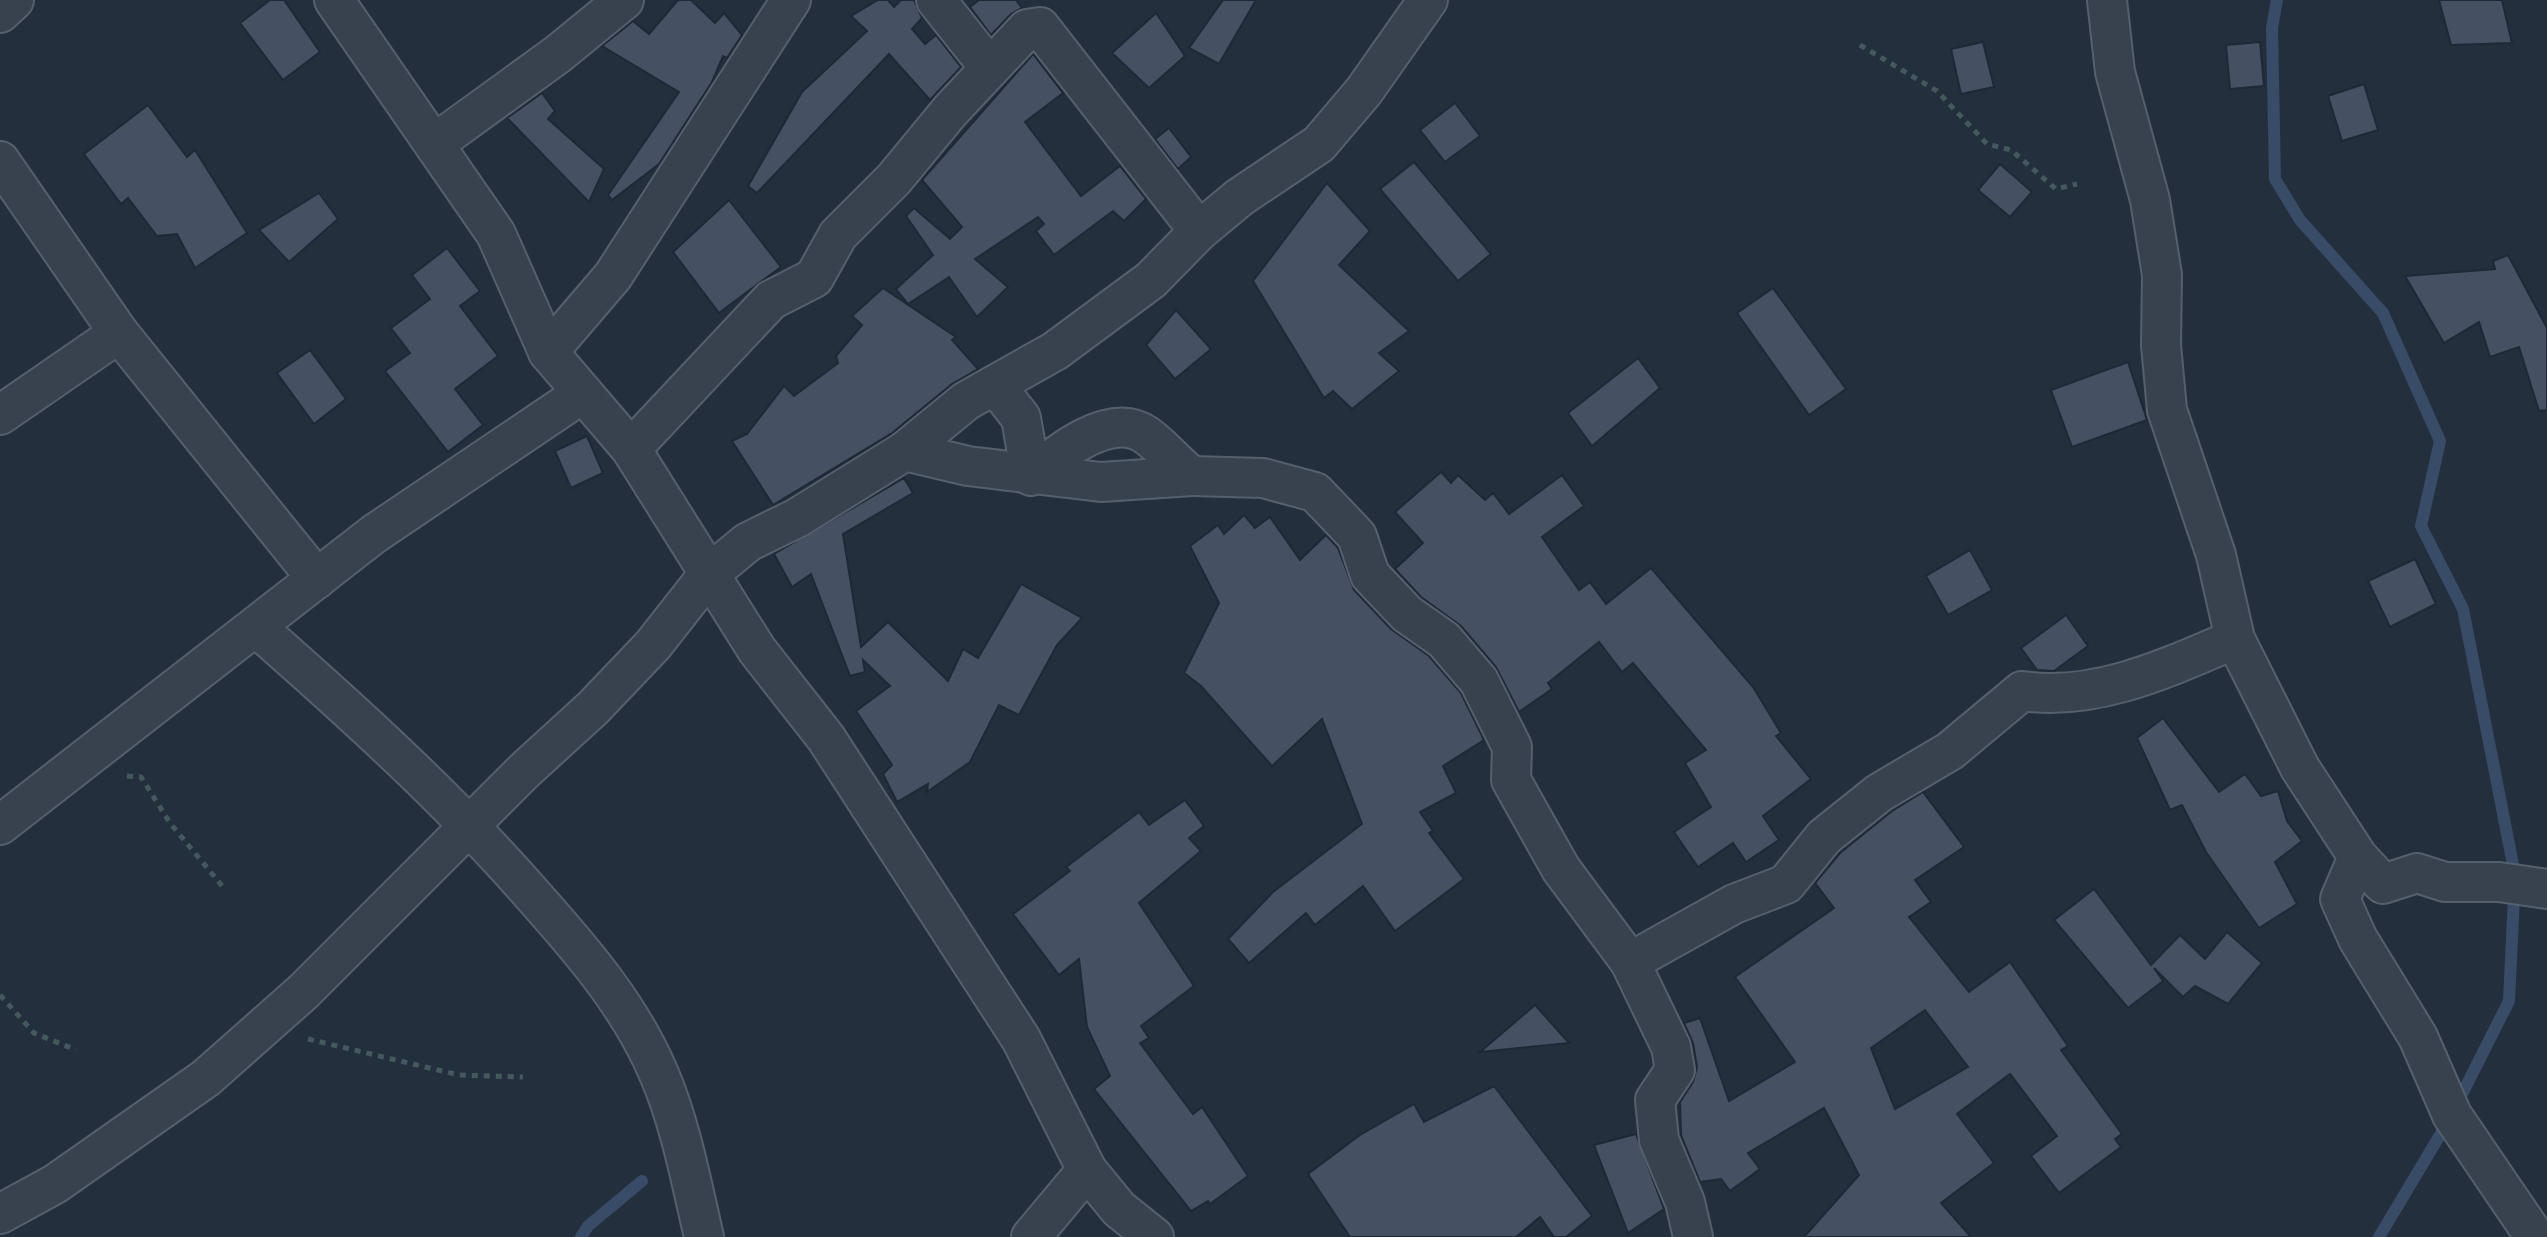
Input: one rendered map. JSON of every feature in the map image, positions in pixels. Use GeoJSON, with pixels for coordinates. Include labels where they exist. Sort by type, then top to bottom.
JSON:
{"type":"FeatureCollection","features":[{"type":"Feature","properties":{"kind":"street"},"geometry":{"type":"LineString","coordinates":[[0,13],[14,0]]}},
{"type":"Feature","properties":{"kind":"street"},"geometry":{"type":"LineString","coordinates":[[334,0],[496,234],[548,352],[631,449],[650,485],[693,543],[708,575],[757,650],[826,738],[1021,1039],[1087,1170],[1119,1209],[1154,1237]]}},
{"type":"Feature","properties":{"kind":"street"},"geometry":{"type":"LineString","coordinates":[[434,144],[558,54],[624,0]]}},
{"type":"Feature","properties":{"kind":"street"},"geometry":{"type":"LineString","coordinates":[[548,352],[613,276],[791,0]]}},
{"type":"Feature","properties":{"kind":"street"},"geometry":{"type":"LineString","coordinates":[[936,0],[989,67]]}},
{"type":"Feature","properties":{"kind":"street"},"geometry":{"type":"LineString","coordinates":[[0,1214],[55,1184],[206,1078],[303,992],[603,698],[653,645],[708,575],[748,542],[797,518],[905,451],[966,401],[1055,351],[1151,280],[1199,231],[1319,144],[1364,91],[1428,0]]}},
{"type":"Feature","properties":{"kind":"street"},"geometry":{"type":"LineString","coordinates":[[2107,0],[2115,72],[2150,200],[2162,275],[2161,345],[2167,410],[2216,555],[2235,639],[2300,768],[2358,857],[2383,884],[2417,873],[2445,882],[2499,882],[2547,889]]}},
{"type":"Feature","properties":{"kind":"street"},"geometry":{"type":"LineString","coordinates":[[631,449],[771,300],[814,278],[838,235],[894,179],[989,67],[1027,29],[1040,27],[1199,231]]}},
{"type":"Feature","properties":{"kind":"street"},"geometry":{"type":"LineString","coordinates":[[0,161],[119,333],[317,579]]}},
{"type":"Feature","properties":{"kind":"street"},"geometry":{"type":"LineString","coordinates":[[0,415],[119,333]]}},
{"type":"Feature","properties":{"kind":"street"},"geometry":{"type":"LineString","coordinates":[[996,386],[1021,418],[1031,476]]}},
{"type":"Feature","properties":{"kind":"street"},"geometry":{"type":"LineString","coordinates":[[0,825],[374,534],[583,393]]}},
{"type":"Feature","properties":{"kind":"street"},"geometry":{"type":"LineString","coordinates":[[1031,476],[1069,444],[1113,428],[1145,433],[1192,476]]}},
{"type":"Feature","properties":{"kind":"street"},"geometry":{"type":"LineString","coordinates":[[905,451],[1031,476],[1101,482],[1192,476],[1263,478],[1315,492],[1357,536],[1370,575],[1407,614],[1444,640],[1479,681],[1512,747],[1511,780],[1561,869],[1630,962],[1671,1047],[1675,1070],[1655,1100],[1659,1140],[1685,1202],[1693,1237]]}},
{"type":"Feature","properties":{"kind":"street"},"geometry":{"type":"LineString","coordinates":[[256,627],[377,733],[471,824],[575,943],[625,1008],[660,1075],[704,1237]]}},
{"type":"Feature","properties":{"kind":"street"},"geometry":{"type":"LineString","coordinates":[[1630,962],[1734,904],[1786,884],[1824,837],[1879,793],[1950,751],[2022,691],[2051,696],[2114,685],[2235,639]]}},
{"type":"Feature","properties":{"kind":"street"},"geometry":{"type":"LineString","coordinates":[[2358,857],[2340,899],[2358,939],[2418,1037],[2452,1115],[2535,1237]]}},
{"type":"Feature","properties":{"kind":"street"},"geometry":{"type":"LineString","coordinates":[[1031,1237],[1087,1170]]}},
{"type":"Feature","properties":{"kind":"path"},"geometry":{"type":"LineString","coordinates":[[1860,45],[1937,91],[1987,144],[2011,150],[2056,189],[2077,184]]}},
{"type":"Feature","properties":{"kind":"path"},"geometry":{"type":"LineString","coordinates":[[66,774],[141,777],[170,823],[223,887]]}},
{"type":"Feature","properties":{"kind":"path"},"geometry":{"type":"LineString","coordinates":[[0,995],[34,1033],[76,1050]]}},
{"type":"Feature","properties":{"kind":"path"},"geometry":{"type":"LineString","coordinates":[[267,1022],[313,1041],[424,1069],[459,1075],[523,1077]]}},
{"type":"Feature","properties":{"kind":"building"},"geometry":{"type":"Polygon","coordinates":[[[270,0],[284,0],[320,52],[283,80],[240,23],[270,0]]]}},
{"type":"Feature","properties":{"kind":"building"},"geometry":{"type":"Polygon","coordinates":[[[678,0],[691,0],[715,23],[724,13],[742,35],[727,58],[723,56],[712,82],[659,164],[612,200],[608,195],[679,92],[602,46],[633,21],[649,34],[678,0]]]}},
{"type":"Feature","properties":{"kind":"building"},"geometry":{"type":"Polygon","coordinates":[[[878,0],[888,0],[894,7],[901,0],[914,0],[922,18],[912,29],[925,44],[936,35],[961,67],[930,100],[889,54],[757,193],[748,186],[802,92],[867,31],[851,16],[878,0]]]}},
{"type":"Feature","properties":{"kind":"building"},"geometry":{"type":"Polygon","coordinates":[[[979,0],[1016,0],[1022,8],[1011,14],[991,35],[970,7],[979,0]]]}},
{"type":"Feature","properties":{"kind":"building"},"geometry":{"type":"Polygon","coordinates":[[[1223,0],[1256,0],[1219,64],[1189,48],[1223,0]]]}},
{"type":"Feature","properties":{"kind":"building"},"geometry":{"type":"Polygon","coordinates":[[[2439,0],[2502,0],[2512,43],[2451,45],[2439,0]]]}},
{"type":"Feature","properties":{"kind":"building"},"geometry":{"type":"Polygon","coordinates":[[[1156,13],[1185,56],[1149,88],[1112,53],[1156,13]]]}},
{"type":"Feature","properties":{"kind":"building"},"geometry":{"type":"Polygon","coordinates":[[[1983,42],[1994,87],[1961,94],[1951,49],[1983,42]]]}},
{"type":"Feature","properties":{"kind":"building"},"geometry":{"type":"Polygon","coordinates":[[[2260,42],[2264,86],[2230,89],[2226,45],[2260,42]]]}},
{"type":"Feature","properties":{"kind":"building"},"geometry":{"type":"Polygon","coordinates":[[[1033,54],[1063,93],[1025,122],[1081,196],[1120,166],[1146,199],[1124,221],[1113,211],[1054,255],[1036,231],[1044,224],[1038,217],[975,259],[1008,287],[977,317],[949,277],[908,304],[896,289],[933,255],[906,216],[914,208],[950,239],[962,227],[922,180],[1033,54]]]}},
{"type":"Feature","properties":{"kind":"building"},"geometry":{"type":"Polygon","coordinates":[[[2364,84],[2378,130],[2342,141],[2328,96],[2364,84]]]}},
{"type":"Feature","properties":{"kind":"building"},"geometry":{"type":"Polygon","coordinates":[[[542,93],[555,111],[548,119],[604,169],[589,202],[507,118],[542,93]]]}},
{"type":"Feature","properties":{"kind":"building"},"geometry":{"type":"Polygon","coordinates":[[[1455,103],[1480,136],[1445,162],[1420,130],[1455,103]]]}},
{"type":"Feature","properties":{"kind":"building"},"geometry":{"type":"Polygon","coordinates":[[[148,105],[187,157],[195,150],[247,233],[195,268],[177,234],[157,236],[128,198],[121,204],[84,154],[148,105]]]}},
{"type":"Feature","properties":{"kind":"building"},"geometry":{"type":"Polygon","coordinates":[[[1169,128],[1191,157],[1178,169],[1155,139],[1169,128]]]}},
{"type":"Feature","properties":{"kind":"building"},"geometry":{"type":"Polygon","coordinates":[[[1414,162],[1491,254],[1458,281],[1380,189],[1414,162]]]}},
{"type":"Feature","properties":{"kind":"building"},"geometry":{"type":"Polygon","coordinates":[[[2000,164],[2032,192],[2010,217],[1978,190],[2000,164]]]}},
{"type":"Feature","properties":{"kind":"building"},"geometry":{"type":"Polygon","coordinates":[[[1327,183],[1370,231],[1339,265],[1409,331],[1379,353],[1399,371],[1352,409],[1333,391],[1324,398],[1253,281],[1327,183]]]}},
{"type":"Feature","properties":{"kind":"building"},"geometry":{"type":"Polygon","coordinates":[[[319,193],[338,219],[289,262],[259,230],[319,193]]]}},
{"type":"Feature","properties":{"kind":"building"},"geometry":{"type":"Polygon","coordinates":[[[729,200],[781,267],[719,313],[673,252],[729,200]]]}},
{"type":"Feature","properties":{"kind":"building"},"geometry":{"type":"Polygon","coordinates":[[[447,248],[480,291],[460,306],[498,356],[455,389],[483,425],[448,452],[385,371],[410,353],[391,328],[430,299],[412,275],[447,248]]]}},
{"type":"Feature","properties":{"kind":"building"},"geometry":{"type":"Polygon","coordinates":[[[2508,255],[2547,328],[2547,410],[2539,411],[2519,347],[2490,357],[2479,322],[2444,343],[2405,276],[2495,269],[2493,261],[2508,255]]]}},
{"type":"Feature","properties":{"kind":"building"},"geometry":{"type":"Polygon","coordinates":[[[883,288],[956,337],[952,340],[978,369],[952,384],[892,433],[773,505],[732,441],[747,434],[784,386],[794,396],[838,363],[836,356],[862,325],[852,316],[883,288]]]}},
{"type":"Feature","properties":{"kind":"building"},"geometry":{"type":"Polygon","coordinates":[[[1773,288],[1846,389],[1809,415],[1737,313],[1773,288]]]}},
{"type":"Feature","properties":{"kind":"building"},"geometry":{"type":"Polygon","coordinates":[[[1176,310],[1211,349],[1175,379],[1146,345],[1176,310]]]}},
{"type":"Feature","properties":{"kind":"building"},"geometry":{"type":"Polygon","coordinates":[[[310,350],[346,399],[314,424],[277,373],[310,350]]]}},
{"type":"Feature","properties":{"kind":"building"},"geometry":{"type":"Polygon","coordinates":[[[1638,358],[1660,388],[1592,446],[1568,413],[1638,358]]]}},
{"type":"Feature","properties":{"kind":"building"},"geometry":{"type":"Polygon","coordinates":[[[2128,362],[2147,420],[2072,447],[2051,390],[2128,362]]]}},
{"type":"Feature","properties":{"kind":"building"},"geometry":{"type":"Polygon","coordinates":[[[587,436],[603,473],[571,488],[555,451],[587,436]]]}},
{"type":"Feature","properties":{"kind":"building"},"geometry":{"type":"Polygon","coordinates":[[[1441,472],[1451,483],[1458,475],[1485,500],[1493,493],[1509,514],[1562,475],[1584,506],[1542,537],[1579,590],[1590,582],[1606,604],[1651,568],[1753,687],[1781,733],[1776,736],[1811,779],[1763,816],[1779,840],[1746,862],[1733,843],[1698,867],[1674,832],[1711,807],[1685,763],[1706,750],[1633,663],[1622,672],[1599,642],[1548,683],[1552,689],[1519,712],[1496,667],[1461,626],[1421,597],[1395,569],[1423,543],[1395,512],[1441,472]]]}},
{"type":"Feature","properties":{"kind":"building"},"geometry":{"type":"Polygon","coordinates":[[[904,478],[913,493],[843,534],[861,647],[888,622],[948,681],[963,649],[978,658],[1021,584],[1082,618],[1057,645],[1019,715],[999,705],[970,762],[927,792],[928,784],[897,802],[883,774],[892,765],[856,711],[890,686],[863,660],[865,672],[850,676],[811,574],[792,587],[774,554],[904,478]]]}},
{"type":"Feature","properties":{"kind":"building"},"geometry":{"type":"Polygon","coordinates":[[[1244,515],[1255,528],[1270,517],[1300,560],[1326,535],[1338,548],[1354,590],[1391,629],[1429,656],[1461,693],[1484,740],[1443,766],[1456,793],[1420,812],[1433,831],[1429,833],[1464,879],[1395,931],[1363,886],[1315,925],[1306,913],[1249,963],[1228,939],[1273,892],[1362,824],[1322,719],[1272,766],[1201,686],[1184,673],[1219,603],[1190,546],[1218,525],[1224,534],[1244,515]]]}},
{"type":"Feature","properties":{"kind":"building"},"geometry":{"type":"Polygon","coordinates":[[[1970,550],[1992,590],[1948,615],[1926,576],[1970,550]]]}},
{"type":"Feature","properties":{"kind":"building"},"geometry":{"type":"Polygon","coordinates":[[[2415,559],[2436,604],[2390,627],[2368,581],[2415,559]]]}},
{"type":"Feature","properties":{"kind":"building"},"geometry":{"type":"Polygon","coordinates":[[[2066,615],[2088,646],[2054,671],[2037,670],[2021,648],[2066,615]]]}},
{"type":"Feature","properties":{"kind":"building"},"geometry":{"type":"Polygon","coordinates":[[[2163,718],[2219,792],[2245,774],[2261,796],[2278,791],[2287,821],[2302,841],[2275,862],[2297,904],[2259,928],[2206,852],[2182,805],[2170,810],[2137,738],[2163,718]]]}},
{"type":"Feature","properties":{"kind":"building"},"geometry":{"type":"Polygon","coordinates":[[[1923,792],[1964,847],[1915,880],[1931,902],[1909,917],[1969,992],[2010,962],[2068,1046],[2061,1050],[2122,1134],[2115,1139],[2121,1147],[2059,1193],[2031,1156],[2057,1136],[2010,1074],[1957,1114],[1994,1163],[1941,1203],[1971,1237],[1804,1237],[1859,1175],[1824,1108],[1748,1153],[1760,1169],[1730,1191],[1721,1179],[1700,1182],[1681,1135],[1680,1102],[1693,1082],[1697,1067],[1693,1043],[1684,1023],[1700,1018],[1729,1101],[1795,1062],[1735,977],[1834,908],[1815,883],[1840,853],[1892,811],[1923,792]],[[1925,1010],[1871,1048],[1895,1109],[1968,1067],[1925,1010]]]}},
{"type":"Feature","properties":{"kind":"building"},"geometry":{"type":"Polygon","coordinates":[[[1185,800],[1204,826],[1189,838],[1201,851],[1139,903],[1194,986],[1141,1026],[1149,1038],[1140,1043],[1193,1114],[1202,1107],[1248,1176],[1210,1204],[1208,1201],[1191,1211],[1094,1089],[1110,1076],[1087,1027],[1079,959],[1059,975],[1013,914],[1070,871],[1066,867],[1139,812],[1149,825],[1185,800]]]}},
{"type":"Feature","properties":{"kind":"building"},"geometry":{"type":"Polygon","coordinates":[[[2094,889],[2151,965],[2180,935],[2205,959],[2227,932],[2262,963],[2228,1004],[2195,986],[2183,997],[2154,968],[2163,981],[2128,1008],[2054,920],[2094,889]]]}},
{"type":"Feature","properties":{"kind":"building"},"geometry":{"type":"Polygon","coordinates":[[[1535,1005],[1569,1043],[1480,1052],[1535,1005]]]}},
{"type":"Feature","properties":{"kind":"building"},"geometry":{"type":"Polygon","coordinates":[[[1494,1086],[1592,1216],[1566,1237],[1554,1237],[1540,1217],[1516,1237],[1350,1237],[1308,1174],[1360,1135],[1414,1104],[1424,1122],[1494,1086]]]}},
{"type":"Feature","properties":{"kind":"building"},"geometry":{"type":"Polygon","coordinates":[[[1636,1134],[1664,1209],[1628,1233],[1594,1145],[1636,1134]]]}},
{"type":"Feature","properties":{"kind":"waterway"},"geometry":{"type":"LineString","coordinates":[[2277,0],[2272,28],[2275,179],[2300,220],[2383,313],[2440,441],[2421,526],[2463,609],[2515,875],[2509,1001],[2457,1104]]}},
{"type":"Feature","properties":{"kind":"waterway"},"geometry":{"type":"LineString","coordinates":[[2379,1237],[2449,1120]]}},
{"type":"Feature","properties":{"kind":"waterway"},"geometry":{"type":"LineString","coordinates":[[581,1237],[588,1226],[642,1181]]}}]}
